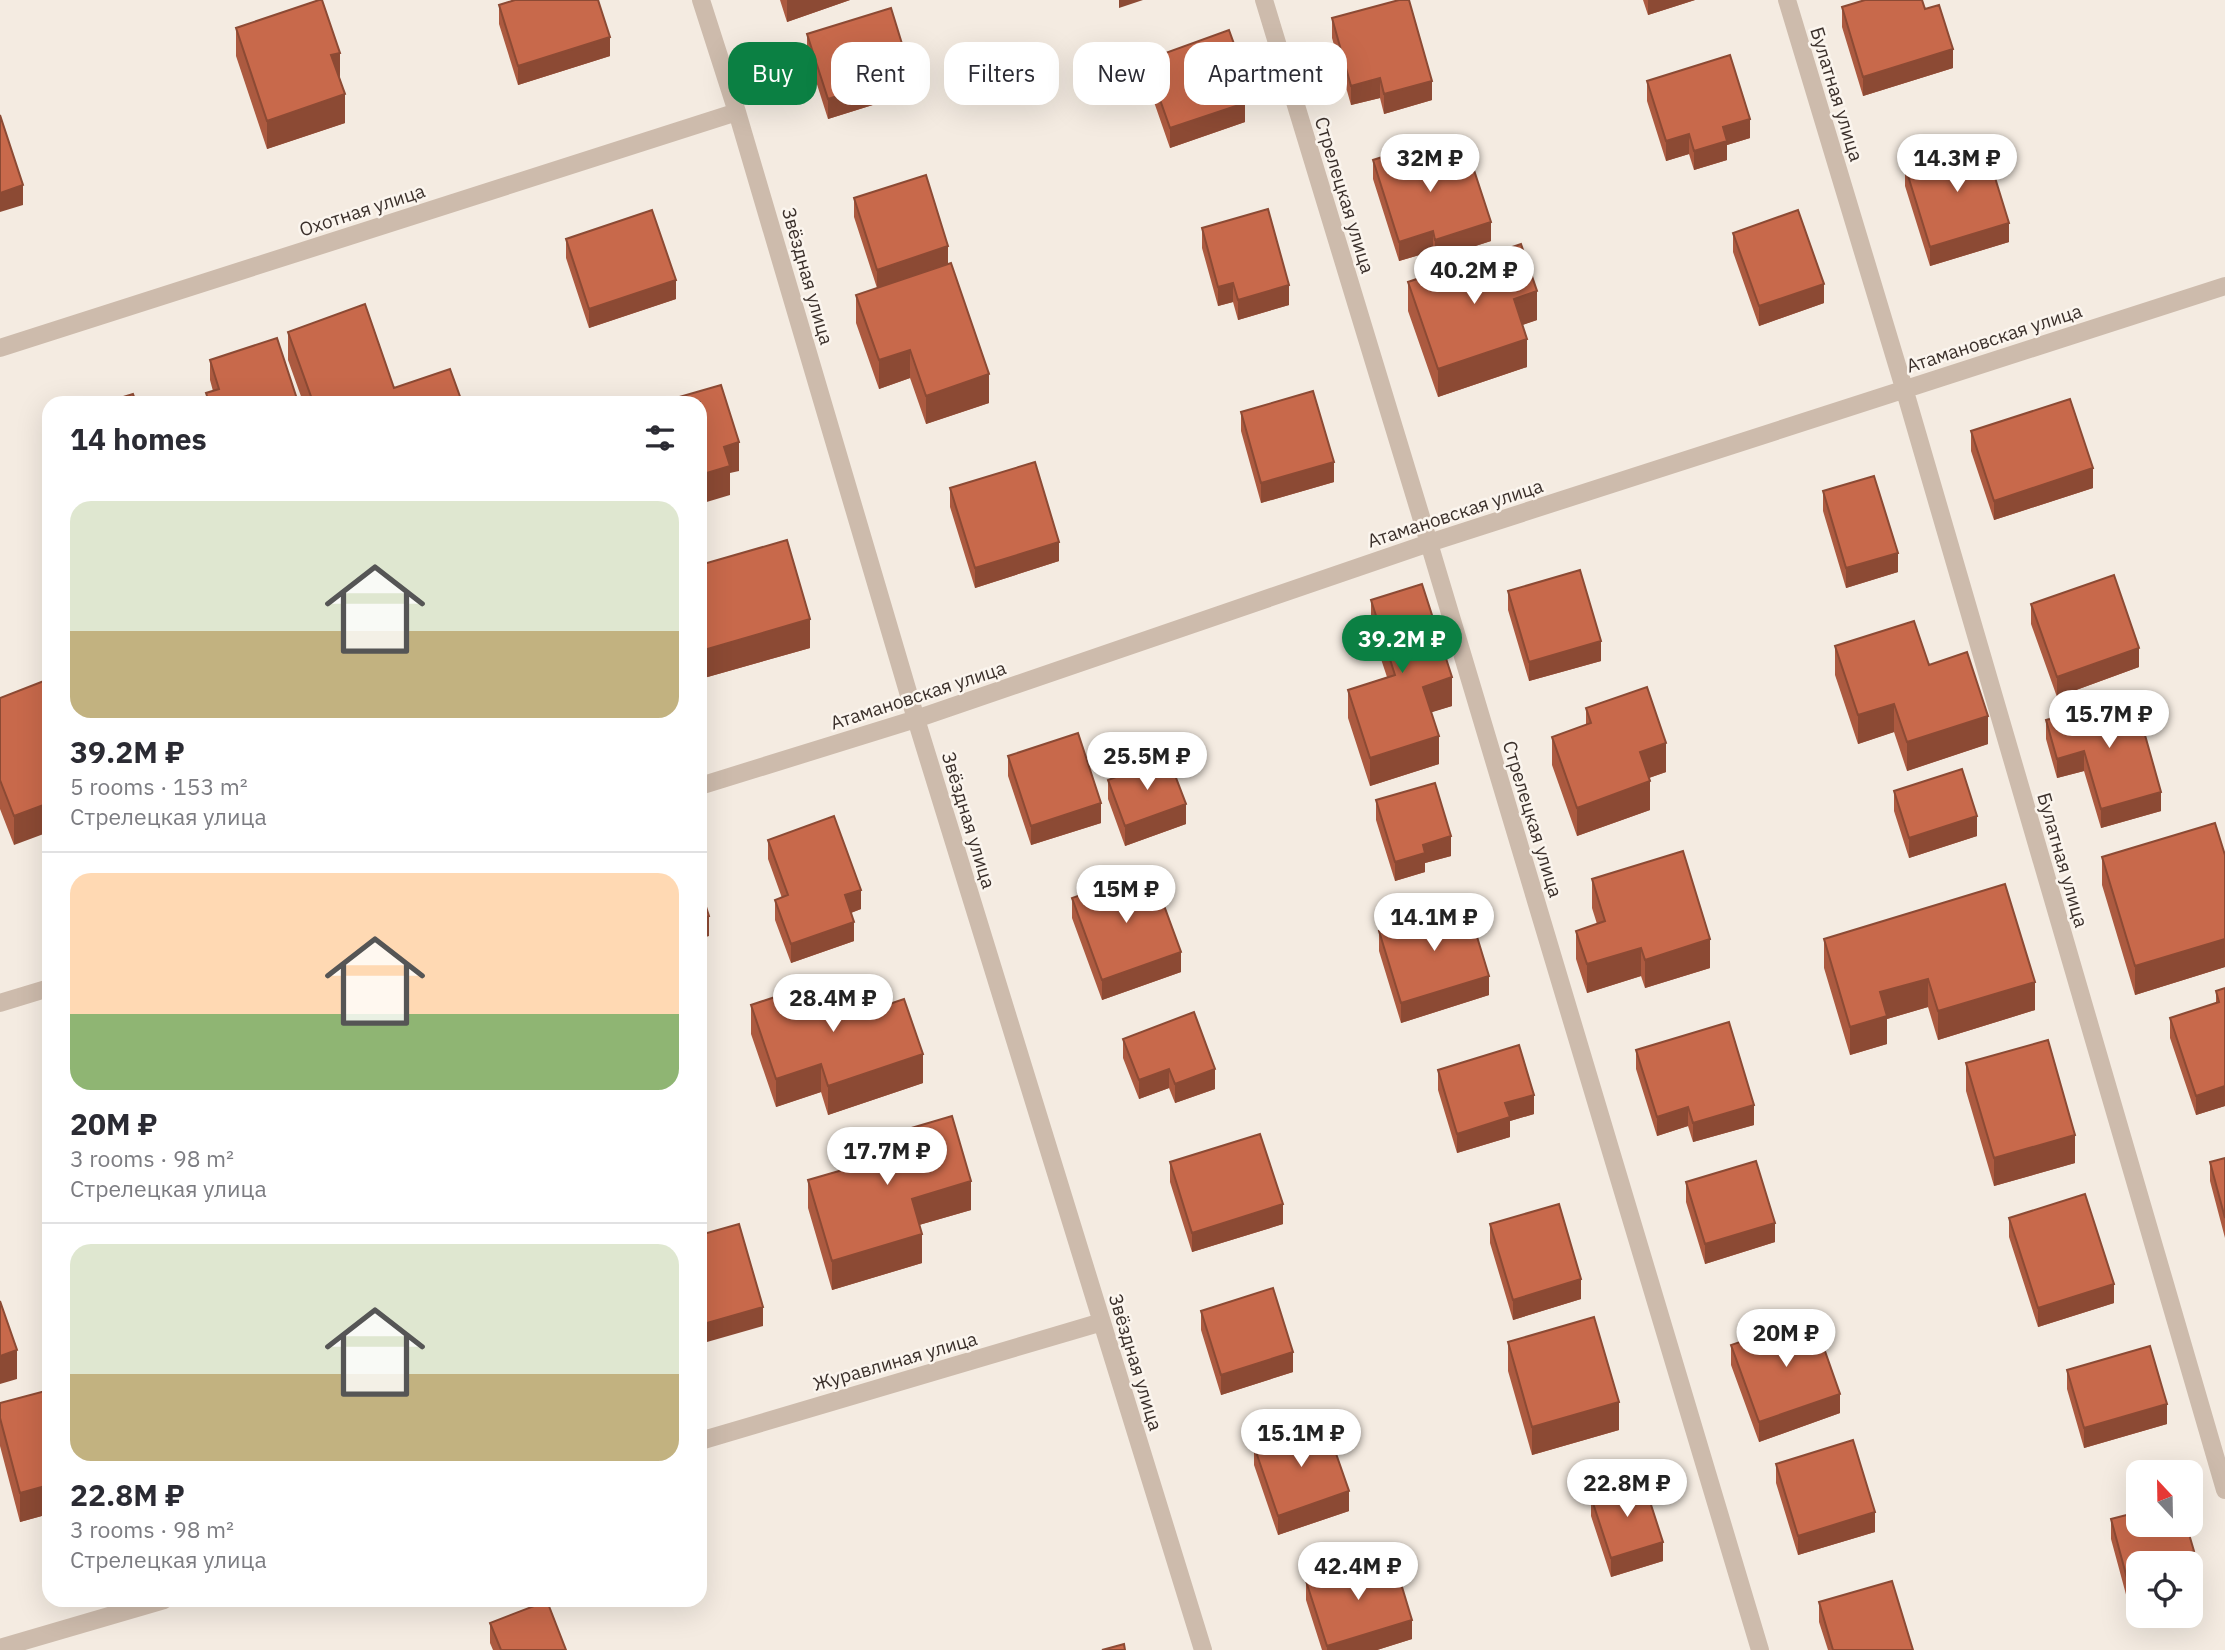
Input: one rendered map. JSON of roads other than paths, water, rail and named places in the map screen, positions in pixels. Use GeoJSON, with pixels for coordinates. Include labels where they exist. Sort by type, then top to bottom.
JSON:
{"type":"FeatureCollection","features":[{"type":"Feature","properties":{"kind":"street","name":"Звёздная улица"},"geometry":{"type":"LineString","coordinates":[[701,0],[737,112],[916,719],[1203,1650]]}},
{"type":"Feature","properties":{"kind":"street","name":"Стрелецкая улица"},"geometry":{"type":"LineString","coordinates":[[1264,0],[1760,1650]]}},
{"type":"Feature","properties":{"kind":"street","name":"Булатная улица"},"geometry":{"type":"LineString","coordinates":[[1787,0],[1904,388],[2225,1490]]}},
{"type":"Feature","properties":{"kind":"street","name":"Охотная улица"},"geometry":{"type":"LineString","coordinates":[[0,348],[737,112]]}},
{"type":"Feature","properties":{"kind":"street","name":"Атамановская улица"},"geometry":{"type":"LineString","coordinates":[[707,784],[916,719],[1429,542],[2225,286]]}},
{"type":"Feature","properties":{"kind":"street"},"geometry":{"type":"LineString","coordinates":[[0,1003],[42,990]]}},
{"type":"Feature","properties":{"kind":"street","name":"Журавлиная улица"},"geometry":{"type":"LineString","coordinates":[[707,1439],[1102,1322]]}},
{"type":"Feature","properties":{"kind":"street"},"geometry":{"type":"LineString","coordinates":[[0,1648],[140,1607]]}}]}
